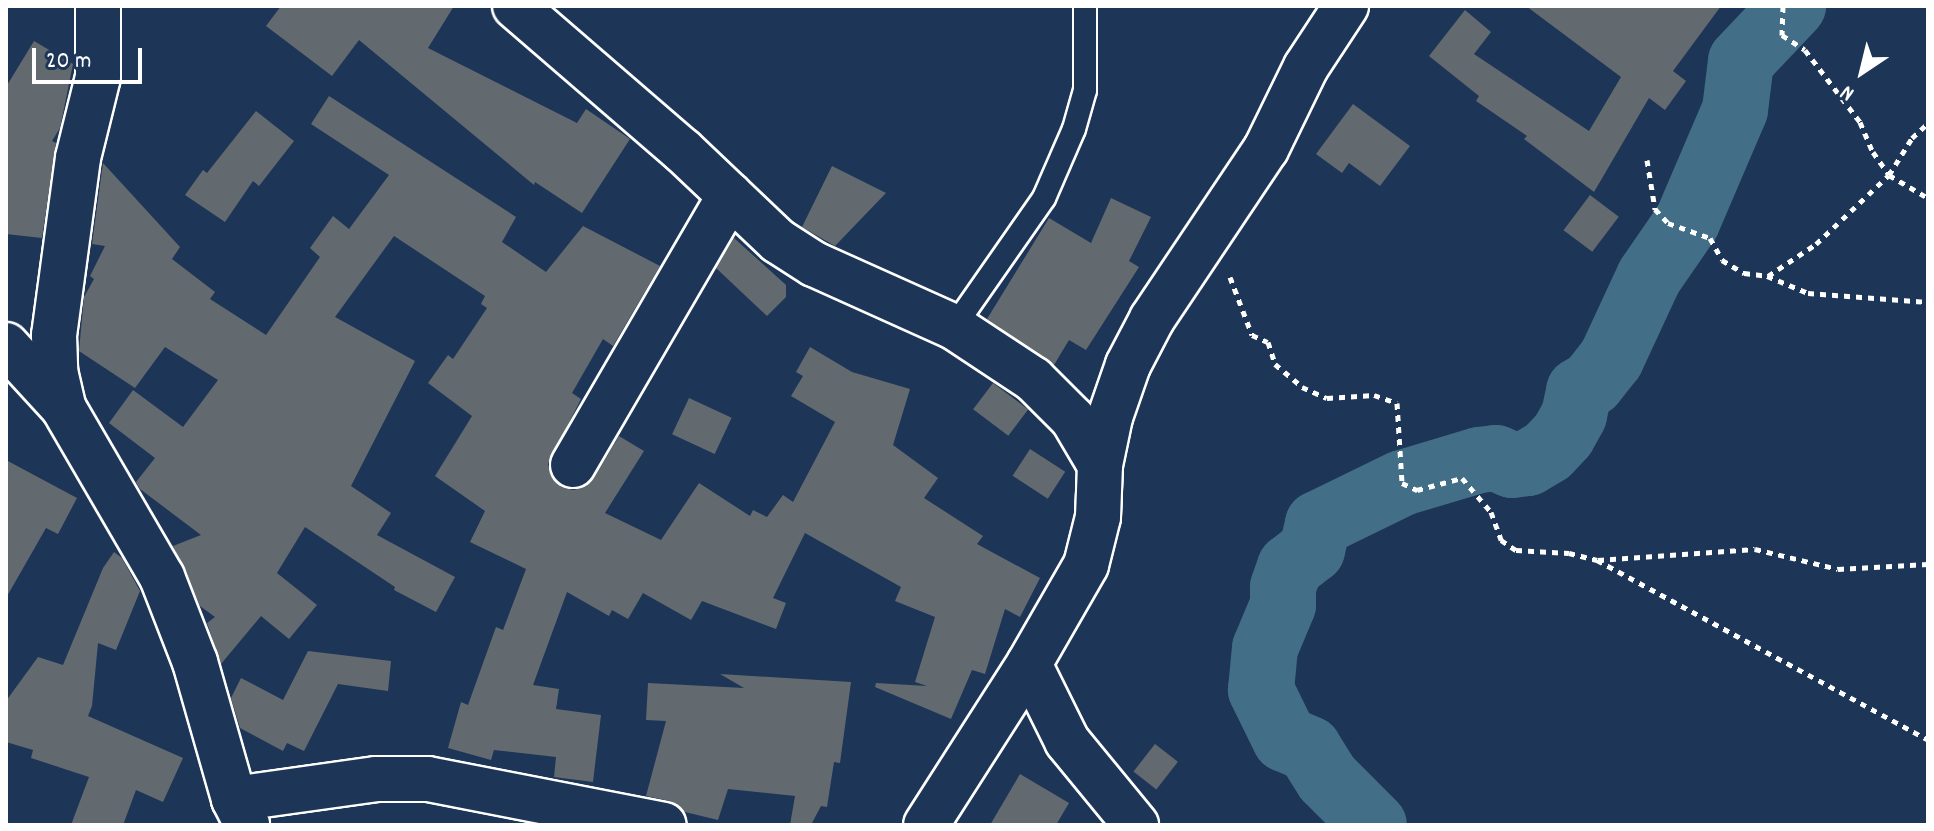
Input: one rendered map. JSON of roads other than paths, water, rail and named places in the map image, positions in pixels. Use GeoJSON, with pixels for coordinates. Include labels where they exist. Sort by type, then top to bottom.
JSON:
{"type":"FeatureCollection","features":[{"type":"Feature","properties":{"kind":"street"},"geometry":{"type":"LineString","coordinates":[[63,407],[55,371],[54,335],[78,158],[98,77],[98,6]]}},
{"type":"Feature","properties":{"kind":"street"},"geometry":{"type":"LineString","coordinates":[[515,6],[778,241],[814,264],[954,327],[1033,379],[1073,419],[1100,465]]}},
{"type":"Feature","properties":{"kind":"street"},"geometry":{"type":"LineString","coordinates":[[926,825],[1029,664],[1086,565],[1098,517],[1100,465],[1110,417],[1128,365],[1152,319],[1266,149],[1306,67],[1346,6]]}},
{"type":"Feature","properties":{"kind":"street"},"geometry":{"type":"LineString","coordinates":[[573,465],[730,195]]}},
{"type":"Feature","properties":{"kind":"street"},"geometry":{"type":"LineString","coordinates":[[6,345],[63,407],[162,577],[195,662],[241,812],[376,779],[428,779],[664,825]]}},
{"type":"Feature","properties":{"kind":"street"},"geometry":{"type":"LineString","coordinates":[[1029,664],[1067,741],[1136,825]]}},
{"type":"Feature","properties":{"kind":"lane"},"geometry":{"type":"LineString","coordinates":[[954,327],[1044,198],[1074,129],[1085,90],[1085,6]]}},
{"type":"Feature","properties":{"kind":"waterway"},"geometry":{"type":"LineString","coordinates":[[1374,825],[1327,778],[1309,749],[1285,739],[1261,690],[1265,648],[1283,605],[1283,587],[1290,567],[1312,550],[1318,524],[1402,483],[1479,460],[1496,458],[1512,465],[1528,463],[1548,451],[1563,435],[1574,415],[1579,391],[1592,383],[1611,359],[1649,277],[1687,222],[1735,110],[1741,61],[1793,6]]}}]}
